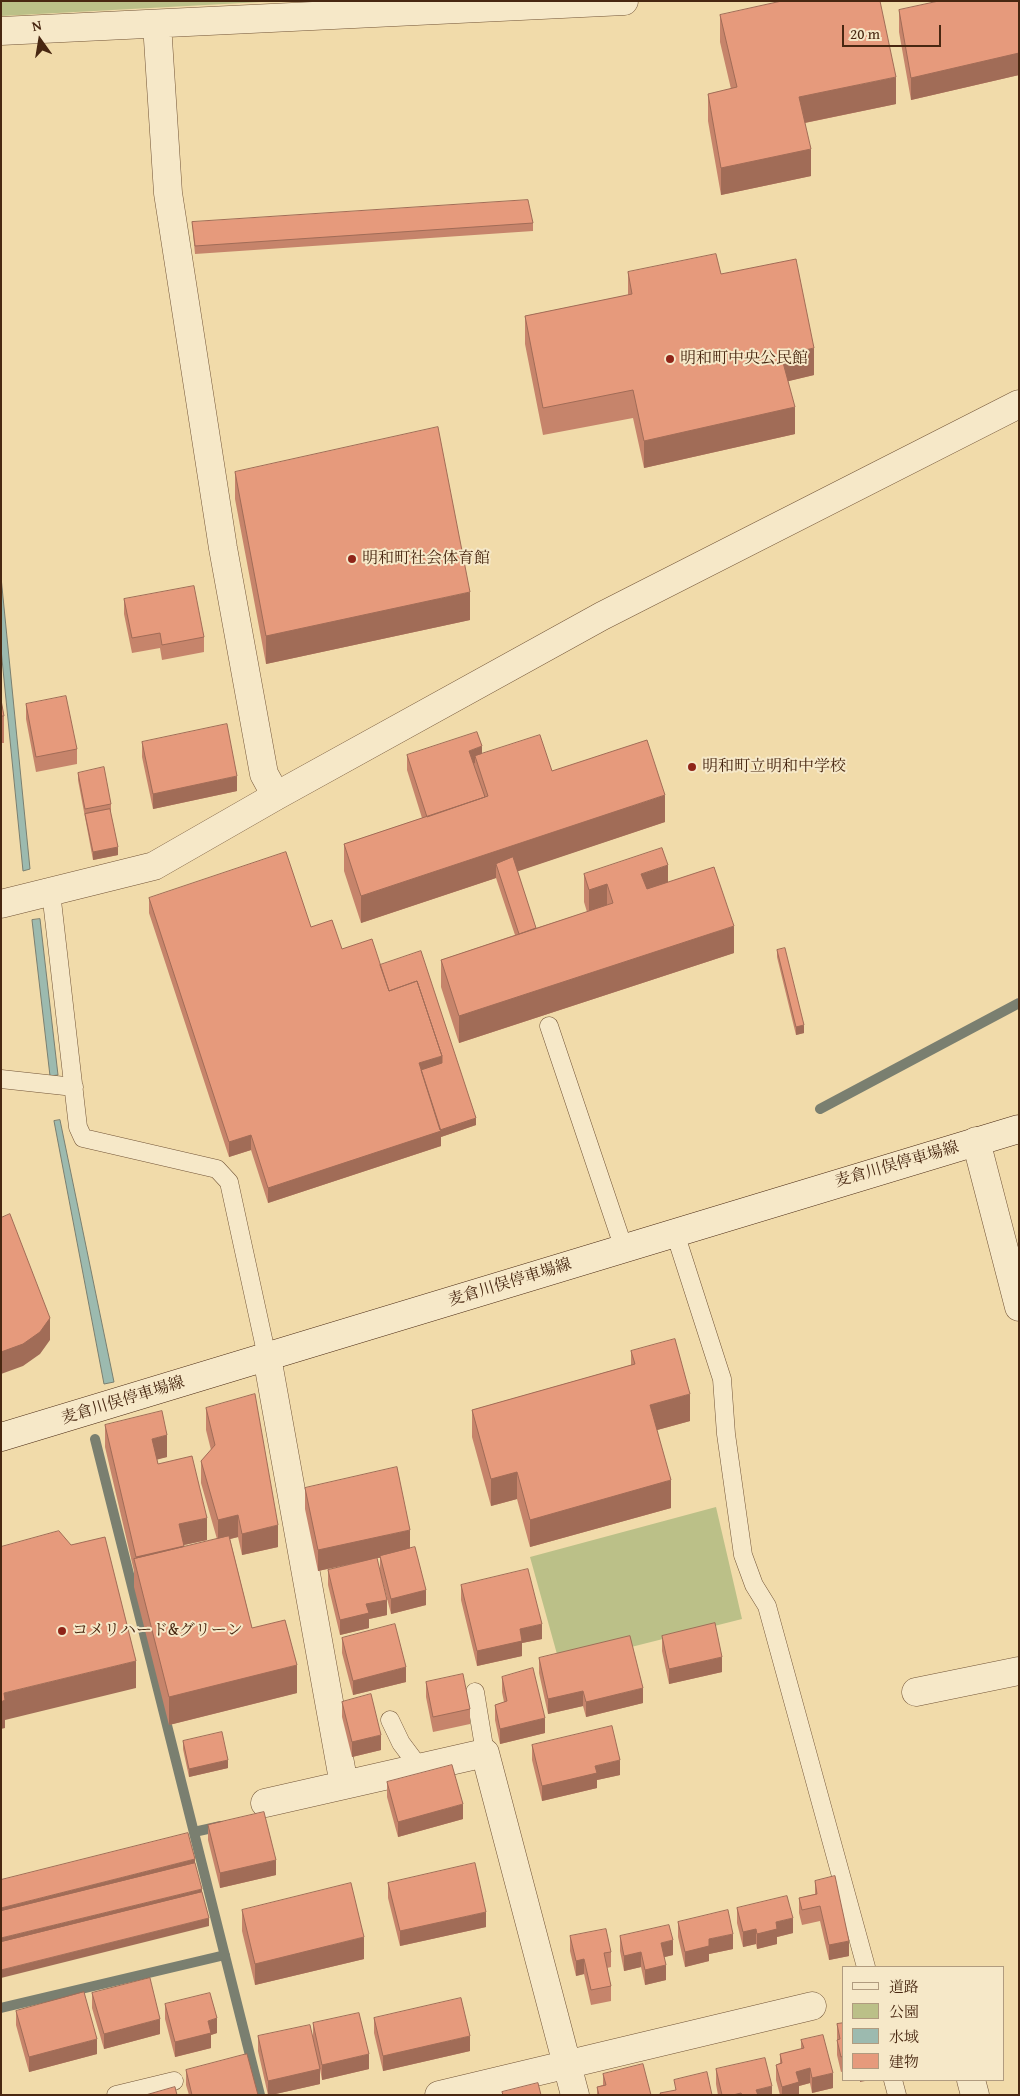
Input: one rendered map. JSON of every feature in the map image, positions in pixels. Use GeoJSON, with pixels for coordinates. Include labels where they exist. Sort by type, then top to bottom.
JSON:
{"type":"FeatureCollection","features":[{"type":"Feature","properties":{"kind":"street"},"geometry":{"type":"LineString","coordinates":[[2,26],[157,24],[624,1]]}},
{"type":"Feature","properties":{"kind":"street"},"geometry":{"type":"LineString","coordinates":[[157,24],[168,193],[220,529],[264,774],[276,796]]}},
{"type":"Feature","properties":{"kind":"street"},"geometry":{"type":"LineString","coordinates":[[1,904],[154,866],[276,796],[602,616],[1019,404]]}},
{"type":"Feature","properties":{"kind":"street","name":"麦倉川俣停車場線"},"geometry":{"type":"LineString","coordinates":[[1,1437],[1019,1129]]}},
{"type":"Feature","properties":{"kind":"street"},"geometry":{"type":"LineString","coordinates":[[976,1141],[1019,1307]]}},
{"type":"Feature","properties":{"kind":"street"},"geometry":{"type":"LineString","coordinates":[[267,1357],[344,1785]]}},
{"type":"Feature","properties":{"kind":"street"},"geometry":{"type":"LineString","coordinates":[[916,1692],[1019,1670]]}},
{"type":"Feature","properties":{"kind":"street"},"geometry":{"type":"LineString","coordinates":[[265,1803],[485,1753],[575,2095]]}},
{"type":"Feature","properties":{"kind":"street"},"geometry":{"type":"LineString","coordinates":[[439,2095],[812,2006]]}},
{"type":"Feature","properties":{"kind":"street"},"geometry":{"type":"LineString","coordinates":[[971,2081],[975,2095]]}},
{"type":"Feature","properties":{"kind":"lane"},"geometry":{"type":"LineString","coordinates":[[51,892],[78,1127],[84,1138],[217,1169],[229,1182],[267,1357]]}},
{"type":"Feature","properties":{"kind":"lane"},"geometry":{"type":"LineString","coordinates":[[549,1026],[624,1249]]}},
{"type":"Feature","properties":{"kind":"lane"},"geometry":{"type":"LineString","coordinates":[[1,1079],[74,1087]]}},
{"type":"Feature","properties":{"kind":"lane"},"geometry":{"type":"LineString","coordinates":[[675,1233],[722,1379],[726,1434],[743,1555],[754,1586],[767,1606],[866,1966]]}},
{"type":"Feature","properties":{"kind":"lane"},"geometry":{"type":"LineString","coordinates":[[475,1692],[485,1753]]}},
{"type":"Feature","properties":{"kind":"lane"},"geometry":{"type":"LineString","coordinates":[[390,1720],[401,1743],[419,1768]]}},
{"type":"Feature","properties":{"kind":"lane"},"geometry":{"type":"LineString","coordinates":[[116,2095],[174,2081]]}},
{"type":"Feature","properties":{"kind":"lane"},"geometry":{"type":"LineString","coordinates":[[894,2081],[897,2095]]}},
{"type":"Feature","properties":{"kind":"green space"},"geometry":{"type":"Polygon","coordinates":[[[1,1],[280,1],[1,16],[1,1]]]}},
{"type":"Feature","properties":{"kind":"green space"},"geometry":{"type":"Polygon","coordinates":[[[716,1507],[742,1619],[560,1665],[530,1557],[716,1507]]]}},
{"type":"Feature","properties":{"kind":"water"},"geometry":{"type":"Polygon","coordinates":[[[1,577],[30,869],[23,871],[1,649],[1,577]]]}},
{"type":"Feature","properties":{"kind":"water"},"geometry":{"type":"Polygon","coordinates":[[[40,919],[58,1075],[50,1076],[32,920],[40,919]]]}},
{"type":"Feature","properties":{"kind":"water"},"geometry":{"type":"Polygon","coordinates":[[[60,1120],[114,1382],[104,1384],[54,1121],[60,1120]]]}},
{"type":"Feature","properties":{"kind":"building"},"geometry":{"type":"Polygon","coordinates":[[[782,1],[880,1],[896,77],[799,97],[811,149],[721,168],[708,94],[737,87],[720,15],[782,1]]]}},
{"type":"Feature","properties":{"kind":"building"},"geometry":{"type":"Polygon","coordinates":[[[939,1],[1019,1],[1019,53],[911,78],[899,10],[939,1]]]}},
{"type":"Feature","properties":{"kind":"building"},"geometry":{"type":"Polygon","coordinates":[[[528,200],[533,223],[195,246],[192,222],[528,200]]]}},
{"type":"Feature","properties":{"kind":"building","name":"明和町中央公民館"},"geometry":{"type":"Polygon","coordinates":[[[716,254],[721,274],[796,259],[814,348],[781,355],[795,407],[644,441],[633,390],[543,408],[525,316],[632,294],[628,272],[716,254]]]}},
{"type":"Feature","properties":{"kind":"building","name":"明和町社会体育館"},"geometry":{"type":"Polygon","coordinates":[[[438,427],[470,592],[266,636],[235,472],[438,427]]]}},
{"type":"Feature","properties":{"kind":"building"},"geometry":{"type":"Polygon","coordinates":[[[194,586],[204,637],[162,645],[160,633],[132,638],[124,599],[194,586]]]}},
{"type":"Feature","properties":{"kind":"building"},"geometry":{"type":"Polygon","coordinates":[[[66,696],[77,749],[36,757],[26,704],[66,696]]]}},
{"type":"Feature","properties":{"kind":"building"},"geometry":{"type":"Polygon","coordinates":[[[1,700],[4,716],[1,716],[1,700]]]}},
{"type":"Feature","properties":{"kind":"building"},"geometry":{"type":"Polygon","coordinates":[[[227,724],[237,776],[153,794],[142,742],[227,724]]]}},
{"type":"Feature","properties":{"kind":"building"},"geometry":{"type":"Polygon","coordinates":[[[477,732],[482,746],[469,751],[485,797],[427,817],[407,755],[477,732]]]}},
{"type":"Feature","properties":{"kind":"building"},"geometry":{"type":"Polygon","coordinates":[[[540,735],[552,771],[647,740],[665,795],[361,896],[344,844],[488,796],[475,756],[540,735]]]}},
{"type":"Feature","properties":{"kind":"building"},"geometry":{"type":"Polygon","coordinates":[[[104,767],[111,804],[85,809],[78,773],[104,767]]]}},
{"type":"Feature","properties":{"kind":"building"},"geometry":{"type":"Polygon","coordinates":[[[110,809],[118,847],[93,852],[85,814],[110,809]]]}},
{"type":"Feature","properties":{"kind":"building"},"geometry":{"type":"Polygon","coordinates":[[[662,848],[668,865],[641,874],[647,889],[714,867],[734,926],[459,1016],[441,960],[613,903],[607,884],[589,890],[584,874],[662,848]]]}},
{"type":"Feature","properties":{"kind":"building"},"geometry":{"type":"Polygon","coordinates":[[[286,852],[311,927],[332,920],[342,949],[372,939],[389,991],[417,981],[442,1056],[419,1063],[441,1131],[268,1188],[251,1135],[229,1142],[149,898],[286,852]]]}},
{"type":"Feature","properties":{"kind":"building"},"geometry":{"type":"Polygon","coordinates":[[[513,857],[536,928],[519,934],[496,864],[513,857]]]}},
{"type":"Feature","properties":{"kind":"building"},"geometry":{"type":"Polygon","coordinates":[[[785,948],[804,1025],[796,1027],[777,950],[785,948]]]}},
{"type":"Feature","properties":{"kind":"building"},"geometry":{"type":"Polygon","coordinates":[[[421,951],[476,1118],[440,1130],[421,1070],[442,1063],[442,1056],[417,981],[389,991],[380,965],[421,951]]]}},
{"type":"Feature","properties":{"kind":"building"},"geometry":{"type":"Polygon","coordinates":[[[10,1214],[50,1318],[40,1332],[23,1344],[1,1352],[1,1218],[10,1214]]]}},
{"type":"Feature","properties":{"kind":"building"},"geometry":{"type":"Polygon","coordinates":[[[675,1339],[690,1394],[650,1405],[671,1480],[530,1520],[517,1472],[491,1479],[472,1410],[635,1364],[631,1351],[675,1339]]]}},
{"type":"Feature","properties":{"kind":"building"},"geometry":{"type":"Polygon","coordinates":[[[255,1394],[278,1525],[242,1534],[238,1515],[218,1520],[201,1461],[215,1445],[206,1408],[255,1394]]]}},
{"type":"Feature","properties":{"kind":"building"},"geometry":{"type":"Polygon","coordinates":[[[162,1411],[167,1435],[152,1439],[158,1464],[192,1456],[207,1518],[179,1524],[184,1546],[136,1557],[105,1425],[162,1411]]]}},
{"type":"Feature","properties":{"kind":"building"},"geometry":{"type":"Polygon","coordinates":[[[397,1467],[410,1530],[318,1550],[305,1488],[397,1467]]]}},
{"type":"Feature","properties":{"kind":"building","name":"コメリハード&グリーン"},"geometry":{"type":"Polygon","coordinates":[[[59,1531],[71,1545],[105,1537],[136,1661],[4,1693],[5,1700],[1,1702],[1,1547],[59,1531]]]}},
{"type":"Feature","properties":{"kind":"building"},"geometry":{"type":"Polygon","coordinates":[[[229,1536],[252,1628],[285,1620],[297,1665],[169,1697],[134,1559],[229,1536]]]}},
{"type":"Feature","properties":{"kind":"building"},"geometry":{"type":"Polygon","coordinates":[[[415,1547],[426,1590],[391,1599],[380,1556],[415,1547]]]}},
{"type":"Feature","properties":{"kind":"building"},"geometry":{"type":"Polygon","coordinates":[[[377,1558],[387,1600],[366,1604],[369,1613],[340,1620],[328,1570],[377,1558]]]}},
{"type":"Feature","properties":{"kind":"building"},"geometry":{"type":"Polygon","coordinates":[[[528,1569],[542,1624],[520,1629],[522,1641],[477,1651],[461,1585],[528,1569]]]}},
{"type":"Feature","properties":{"kind":"building"},"geometry":{"type":"Polygon","coordinates":[[[715,1623],[722,1657],[669,1669],[662,1636],[715,1623]]]}},
{"type":"Feature","properties":{"kind":"building"},"geometry":{"type":"Polygon","coordinates":[[[395,1624],[406,1667],[353,1681],[342,1638],[395,1624]]]}},
{"type":"Feature","properties":{"kind":"building"},"geometry":{"type":"Polygon","coordinates":[[[630,1636],[643,1688],[586,1702],[583,1691],[548,1699],[539,1658],[630,1636]]]}},
{"type":"Feature","properties":{"kind":"building"},"geometry":{"type":"Polygon","coordinates":[[[533,1668],[545,1718],[500,1729],[495,1705],[507,1701],[502,1677],[533,1668]]]}},
{"type":"Feature","properties":{"kind":"building"},"geometry":{"type":"Polygon","coordinates":[[[463,1674],[470,1709],[433,1717],[426,1682],[463,1674]]]}},
{"type":"Feature","properties":{"kind":"building"},"geometry":{"type":"Polygon","coordinates":[[[371,1694],[381,1735],[352,1742],[342,1702],[371,1694]]]}},
{"type":"Feature","properties":{"kind":"building"},"geometry":{"type":"Polygon","coordinates":[[[612,1726],[620,1760],[595,1766],[597,1773],[542,1786],[532,1745],[612,1726]]]}},
{"type":"Feature","properties":{"kind":"building"},"geometry":{"type":"Polygon","coordinates":[[[222,1732],[228,1760],[189,1769],[183,1741],[222,1732]]]}},
{"type":"Feature","properties":{"kind":"building"},"geometry":{"type":"Polygon","coordinates":[[[452,1765],[463,1804],[398,1822],[387,1782],[452,1765]]]}},
{"type":"Feature","properties":{"kind":"building"},"geometry":{"type":"Polygon","coordinates":[[[264,1812],[276,1860],[220,1873],[208,1825],[264,1812]]]}},
{"type":"Feature","properties":{"kind":"building"},"geometry":{"type":"Polygon","coordinates":[[[188,1833],[195,1859],[1,1908],[1,1880],[188,1833]]]}},
{"type":"Feature","properties":{"kind":"building"},"geometry":{"type":"Polygon","coordinates":[[[195,1863],[202,1889],[1,1938],[1,1911],[195,1863]]]}},
{"type":"Feature","properties":{"kind":"building"},"geometry":{"type":"Polygon","coordinates":[[[475,1863],[486,1912],[400,1931],[388,1883],[475,1863]]]}},
{"type":"Feature","properties":{"kind":"building"},"geometry":{"type":"Polygon","coordinates":[[[835,1876],[849,1941],[829,1945],[820,1906],[802,1910],[799,1898],[817,1894],[815,1881],[835,1876]]]}},
{"type":"Feature","properties":{"kind":"building"},"geometry":{"type":"Polygon","coordinates":[[[351,1883],[364,1937],[255,1964],[242,1910],[351,1883]]]}},
{"type":"Feature","properties":{"kind":"building"},"geometry":{"type":"Polygon","coordinates":[[[202,1892],[209,1918],[1,1970],[1,1942],[202,1892]]]}},
{"type":"Feature","properties":{"kind":"building"},"geometry":{"type":"Polygon","coordinates":[[[787,1896],[793,1918],[776,1922],[777,1929],[757,1934],[756,1929],[743,1932],[737,1908],[787,1896]]]}},
{"type":"Feature","properties":{"kind":"building"},"geometry":{"type":"Polygon","coordinates":[[[728,1910],[733,1934],[709,1939],[709,1946],[685,1952],[678,1922],[728,1910]]]}},
{"type":"Feature","properties":{"kind":"building"},"geometry":{"type":"Polygon","coordinates":[[[669,1925],[673,1940],[661,1943],[666,1965],[645,1970],[641,1952],[624,1956],[620,1936],[669,1925]]]}},
{"type":"Feature","properties":{"kind":"building"},"geometry":{"type":"Polygon","coordinates":[[[606,1929],[611,1952],[604,1953],[611,1986],[591,1990],[584,1959],[576,1961],[570,1936],[606,1929]]]}},
{"type":"Feature","properties":{"kind":"building"},"geometry":{"type":"Polygon","coordinates":[[[150,1978],[160,2019],[104,2034],[92,1993],[150,1978]]]}},
{"type":"Feature","properties":{"kind":"building"},"geometry":{"type":"Polygon","coordinates":[[[84,1992],[97,2039],[29,2057],[16,2011],[84,1992]]]}},
{"type":"Feature","properties":{"kind":"building"},"geometry":{"type":"Polygon","coordinates":[[[210,1993],[217,2018],[208,2021],[211,2033],[175,2042],[165,2004],[210,1993]]]}},
{"type":"Feature","properties":{"kind":"building"},"geometry":{"type":"Polygon","coordinates":[[[461,1998],[470,2036],[383,2056],[374,2018],[461,1998]]]}},
{"type":"Feature","properties":{"kind":"building"},"geometry":{"type":"Polygon","coordinates":[[[359,2013],[369,2054],[322,2065],[313,2023],[359,2013]]]}},
{"type":"Feature","properties":{"kind":"building"},"geometry":{"type":"Polygon","coordinates":[[[842,2023],[841,2057],[837,2040],[840,2039],[837,2024],[842,2023]]]}},
{"type":"Feature","properties":{"kind":"building"},"geometry":{"type":"Polygon","coordinates":[[[310,2025],[320,2069],[268,2081],[258,2036],[310,2025]]]}},
{"type":"Feature","properties":{"kind":"building"},"geometry":{"type":"Polygon","coordinates":[[[823,2035],[833,2073],[812,2078],[810,2068],[796,2072],[799,2082],[782,2087],[776,2065],[782,2063],[780,2054],[804,2048],[801,2040],[823,2035]]]}},
{"type":"Feature","properties":{"kind":"building"},"geometry":{"type":"Polygon","coordinates":[[[247,2054],[258,2095],[192,2095],[186,2070],[247,2054]]]}},
{"type":"Feature","properties":{"kind":"building"},"geometry":{"type":"Polygon","coordinates":[[[765,2058],[772,2086],[756,2090],[758,2095],[742,2095],[741,2093],[722,2095],[716,2069],[765,2058]]]}},
{"type":"Feature","properties":{"kind":"building"},"geometry":{"type":"Polygon","coordinates":[[[643,2064],[651,2095],[599,2095],[597,2087],[606,2085],[603,2074],[643,2064]]]}},
{"type":"Feature","properties":{"kind":"building"},"geometry":{"type":"Polygon","coordinates":[[[707,2072],[712,2095],[661,2095],[660,2093],[676,2090],[674,2080],[707,2072]]]}},
{"type":"Feature","properties":{"kind":"building"},"geometry":{"type":"Polygon","coordinates":[[[538,2083],[541,2095],[503,2095],[502,2092],[538,2083]]]}},
{"type":"Feature","properties":{"kind":"building"},"geometry":{"type":"Polygon","coordinates":[[[175,2087],[177,2095],[146,2095],[175,2087]]]}},
{"type":"Feature","properties":{"kind":"waterway"},"geometry":{"type":"LineString","coordinates":[[820,1109],[1019,1003]]}},
{"type":"Feature","properties":{"kind":"waterway"},"geometry":{"type":"LineString","coordinates":[[95,1439],[260,2095]]}},
{"type":"Feature","properties":{"kind":"waterway"},"geometry":{"type":"LineString","coordinates":[[194,1832],[221,1826]]}},
{"type":"Feature","properties":{"kind":"waterway"},"geometry":{"type":"LineString","coordinates":[[1,2008],[225,1955]]}},
{"type":"Feature","properties":{"kind":"place","name":"明和町中央公民館"},"geometry":{"type":"Point","coordinates":[670,359]}},
{"type":"Feature","properties":{"kind":"place","name":"明和町社会体育館"},"geometry":{"type":"Point","coordinates":[352,559]}},
{"type":"Feature","properties":{"kind":"place","name":"明和町立明和中学校"},"geometry":{"type":"Point","coordinates":[692,767]}},
{"type":"Feature","properties":{"kind":"place","name":"コメリハード&グリーン"},"geometry":{"type":"Point","coordinates":[62,1631]}}]}
